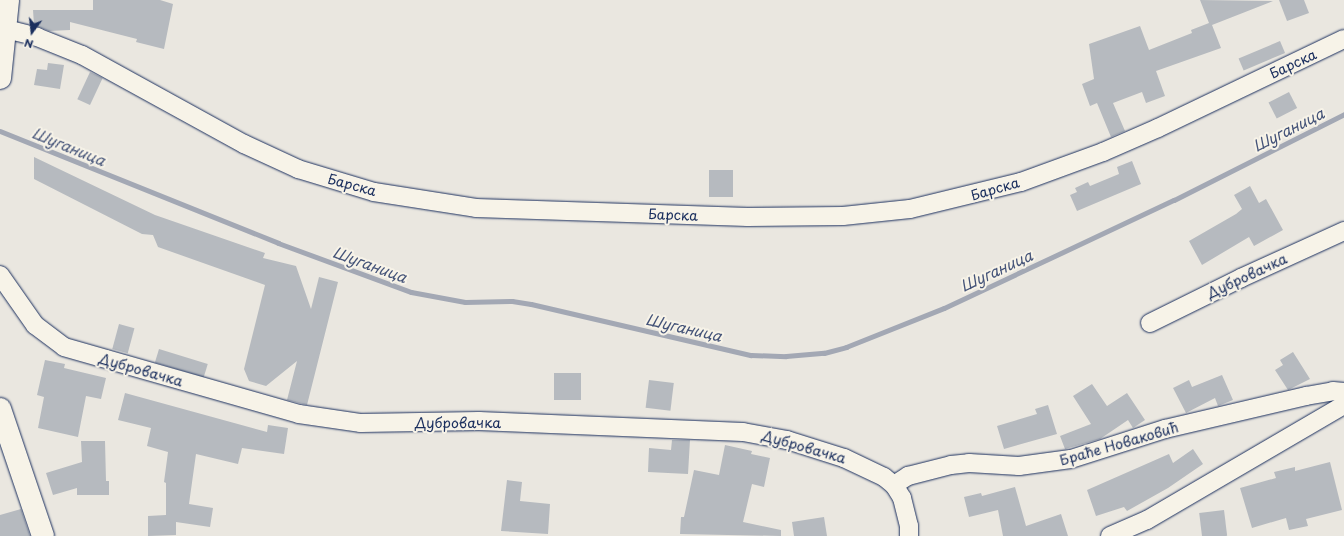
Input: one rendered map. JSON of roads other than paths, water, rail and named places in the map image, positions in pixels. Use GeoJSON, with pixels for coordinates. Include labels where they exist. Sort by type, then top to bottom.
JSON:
{"type":"FeatureCollection","features":[{"type":"Feature","properties":{"kind":"main road"},"geometry":{"type":"LineString","coordinates":[[0,78],[8,0]]}},
{"type":"Feature","properties":{"kind":"main road"},"geometry":{"type":"LineString","coordinates":[[0,409],[43,536]]}},
{"type":"Feature","properties":{"kind":"street","name":"Барска"},"geometry":{"type":"LineString","coordinates":[[6,29],[36,37],[82,55],[244,144],[298,169],[374,192],[476,208],[748,217],[843,216],[910,209],[1021,182],[1103,152],[1158,128],[1344,39]]}},
{"type":"Feature","properties":{"kind":"street","name":"Дубровачка"},"geometry":{"type":"LineString","coordinates":[[1150,323],[1241,278],[1344,231]]}},
{"type":"Feature","properties":{"kind":"street","name":"Дубровачка"},"geometry":{"type":"LineString","coordinates":[[0,275],[35,325],[64,347],[299,414],[360,423],[452,420],[768,435],[871,469],[894,485],[902,498],[907,513],[909,536]]}},
{"type":"Feature","properties":{"kind":"street","name":"Браће Новаковић"},"geometry":{"type":"LineString","coordinates":[[894,485],[908,476],[952,465],[969,463],[1019,466],[1057,462],[1179,426],[1306,396],[1332,391],[1344,392]]}},
{"type":"Feature","properties":{"kind":"street"},"geometry":{"type":"LineString","coordinates":[[1110,536],[1147,520],[1344,405]]}},
{"type":"Feature","properties":{"kind":"waterway","name":"Шуганица"},"geometry":{"type":"LineString","coordinates":[[0,131],[278,243],[411,292],[465,302],[512,301],[531,304],[751,355],[786,356],[824,353],[846,347],[944,308],[1174,200],[1344,114]]}}]}
